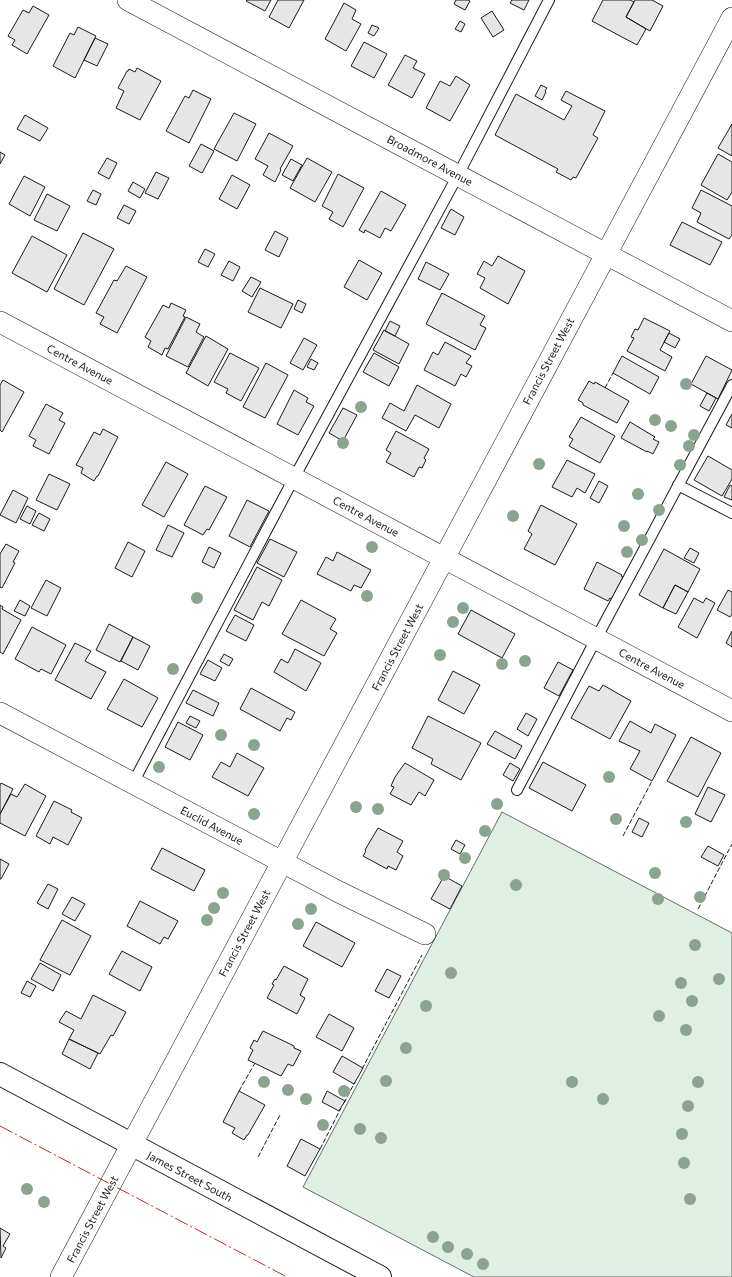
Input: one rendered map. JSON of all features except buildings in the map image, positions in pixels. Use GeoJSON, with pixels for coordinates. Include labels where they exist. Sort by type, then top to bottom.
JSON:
{"type":"FeatureCollection","features":[{"type":"Feature","properties":{"kind":"street","name":"Broadmore Avenue"},"geometry":{"type":"LineString","coordinates":[[128,0],[732,320]]}},
{"type":"Feature","properties":{"kind":"street","name":"Francis Street West"},"geometry":{"type":"LineString","coordinates":[[61,1277],[605,253],[732,18]]}},
{"type":"Feature","properties":{"kind":"street","name":"Centre Avenue"},"geometry":{"type":"LineString","coordinates":[[0,322],[732,710]]}},
{"type":"Feature","properties":{"kind":"street","name":"Euclid Avenue"},"geometry":{"type":"LineString","coordinates":[[0,713],[282,862],[425,934]]}},
{"type":"Feature","properties":{"kind":"street","name":"James Street South"},"geometry":{"type":"LineString","coordinates":[[0,1074],[380,1277]]}},
{"type":"Feature","properties":{"kind":"lane"},"geometry":{"type":"LineString","coordinates":[[133,783],[294,478],[458,175],[549,0]]}},
{"type":"Feature","properties":{"kind":"lane"},"geometry":{"type":"LineString","coordinates":[[517,790],[732,385]]}},
{"type":"Feature","properties":{"kind":"lane"},"geometry":{"type":"LineString","coordinates":[[678,485],[732,513]]}},
{"type":"Feature","properties":{"kind":"green space"},"geometry":{"type":"Polygon","coordinates":[[[502,812],[732,933],[732,1277],[474,1277],[303,1187],[502,812]]]}},
{"type":"Feature","properties":{"kind":"fence"},"geometry":{"type":"LineString","coordinates":[[605,388],[613,373]]}},
{"type":"Feature","properties":{"kind":"fence"},"geometry":{"type":"LineString","coordinates":[[623,836],[652,781]]}},
{"type":"Feature","properties":{"kind":"fence"},"geometry":{"type":"LineString","coordinates":[[698,909],[732,844]]}},
{"type":"Feature","properties":{"kind":"fence"},"geometry":{"type":"LineString","coordinates":[[362,1069],[422,955]]}},
{"type":"Feature","properties":{"kind":"fence"},"geometry":{"type":"LineString","coordinates":[[239,1091],[255,1063]]}},
{"type":"Feature","properties":{"kind":"fence"},"geometry":{"type":"LineString","coordinates":[[344,1103],[355,1082]]}},
{"type":"Feature","properties":{"kind":"fence"},"geometry":{"type":"LineString","coordinates":[[320,1149],[341,1108]]}},
{"type":"Feature","properties":{"kind":"fence"},"geometry":{"type":"LineString","coordinates":[[258,1157],[280,1115]]}},
{"type":"Feature","properties":{"kind":"power"},"geometry":{"type":"LineString","coordinates":[[0,1126],[287,1277]]}}]}
